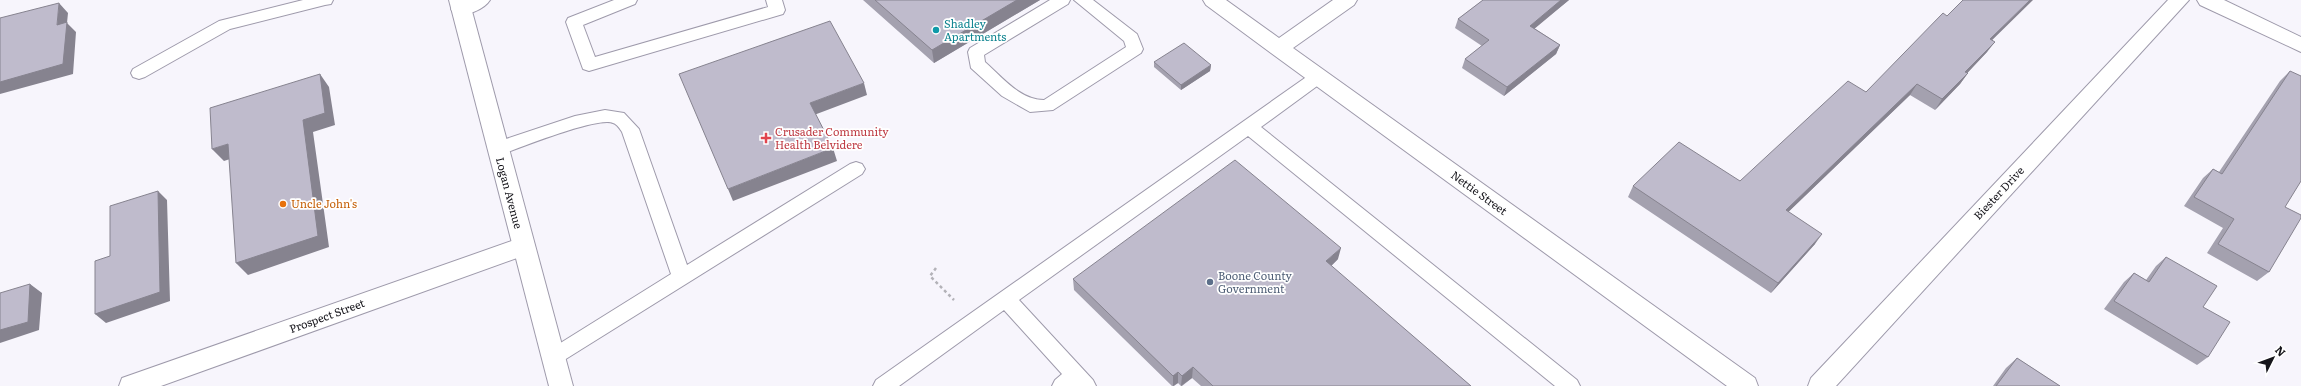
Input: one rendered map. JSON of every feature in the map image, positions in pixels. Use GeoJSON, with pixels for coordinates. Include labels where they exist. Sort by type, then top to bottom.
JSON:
{"type":"FeatureCollection","features":[{"type":"Feature","properties":{"kind":"street","name":"Nettie Street"},"geometry":{"type":"LineString","coordinates":[[1213,0],[1746,386]]}},
{"type":"Feature","properties":{"kind":"street"},"geometry":{"type":"LineString","coordinates":[[1278,48],[1347,0]]}},
{"type":"Feature","properties":{"kind":"street","name":"Biester Drive"},"geometry":{"type":"LineString","coordinates":[[1820,386],[2179,0]]}},
{"type":"Feature","properties":{"kind":"street"},"geometry":{"type":"LineString","coordinates":[[2207,0],[2301,45]]}},
{"type":"Feature","properties":{"kind":"street","name":"Logan Avenue"},"geometry":{"type":"LineString","coordinates":[[466,3],[497,149],[561,386]]}},
{"type":"Feature","properties":{"kind":"street","name":"Prospect Street"},"geometry":{"type":"LineString","coordinates":[[130,386],[523,246]]}},
{"type":"Feature","properties":{"kind":"lane"},"geometry":{"type":"LineString","coordinates":[[139,73],[225,25],[325,0]]}},
{"type":"Feature","properties":{"kind":"lane"},"geometry":{"type":"LineString","coordinates":[[629,0],[574,22],[589,65],[777,10],[774,0]]}},
{"type":"Feature","properties":{"kind":"lane"},"geometry":{"type":"LineString","coordinates":[[1062,0],[976,52],[977,64],[1008,92],[1030,106],[1047,106],[1135,49],[1131,38],[1082,0]]}},
{"type":"Feature","properties":{"kind":"lane"},"geometry":{"type":"LineString","coordinates":[[883,386],[1007,300],[1318,77]]}},
{"type":"Feature","properties":{"kind":"lane"},"geometry":{"type":"LineString","coordinates":[[497,149],[593,118],[614,116],[623,120],[630,129],[682,278]]}},
{"type":"Feature","properties":{"kind":"lane"},"geometry":{"type":"LineString","coordinates":[[1249,127],[1570,386]]}},
{"type":"Feature","properties":{"kind":"lane"},"geometry":{"type":"LineString","coordinates":[[553,358],[856,169]]}},
{"type":"Feature","properties":{"kind":"lane"},"geometry":{"type":"LineString","coordinates":[[1007,300],[1075,382]]}},
{"type":"Feature","properties":{"kind":"path"},"geometry":{"type":"LineString","coordinates":[[936,268],[930,276],[951,296]]}},
{"type":"Feature","properties":{"kind":"building","name":"Shadley Apartments"},"geometry":{"type":"Polygon","coordinates":[[[875,0],[1017,0],[932,50],[875,0]]]}},
{"type":"Feature","properties":{"kind":"building"},"geometry":{"type":"Polygon","coordinates":[[[1483,0],[1561,0],[1530,26],[1560,45],[1507,87],[1465,59],[1489,40],[1458,19],[1483,0]]]}},
{"type":"Feature","properties":{"kind":"building"},"geometry":{"type":"Polygon","coordinates":[[[1963,0],[2030,0],[1990,39],[1995,42],[1965,72],[1968,73],[1942,99],[1917,84],[1786,210],[1822,234],[1778,283],[1633,186],[1679,142],[1740,181],[1848,81],[1866,92],[1943,13],[1947,16],[1963,0]]]}},
{"type":"Feature","properties":{"kind":"building"},"geometry":{"type":"Polygon","coordinates":[[[59,3],[57,25],[67,22],[63,64],[0,82],[0,18],[59,3]]]}},
{"type":"Feature","properties":{"kind":"building","name":"Crusader Community Health Belvidere"},"geometry":{"type":"Polygon","coordinates":[[[830,21],[864,83],[810,103],[833,148],[728,189],[679,74],[830,21]]]}},
{"type":"Feature","properties":{"kind":"building"},"geometry":{"type":"Polygon","coordinates":[[[1184,43],[1211,65],[1181,85],[1154,62],[1184,43]]]}},
{"type":"Feature","properties":{"kind":"building"},"geometry":{"type":"Polygon","coordinates":[[[2290,71],[2301,76],[2301,181],[2285,207],[2301,215],[2301,218],[2269,272],[2218,244],[2234,219],[2194,197],[2213,169],[2222,174],[2290,71]]]}},
{"type":"Feature","properties":{"kind":"building","name":"Uncle John's"},"geometry":{"type":"Polygon","coordinates":[[[320,74],[325,113],[303,120],[318,236],[236,263],[228,144],[212,149],[210,108],[320,74]]]}},
{"type":"Feature","properties":{"kind":"building","name":"Boone County Government"},"geometry":{"type":"Polygon","coordinates":[[[1235,160],[1341,248],[1326,261],[1471,386],[1213,386],[1193,367],[1182,376],[1178,372],[1173,376],[1073,279],[1235,160]]]}},
{"type":"Feature","properties":{"kind":"building"},"geometry":{"type":"Polygon","coordinates":[[[158,191],[160,292],[95,314],[95,261],[110,256],[110,206],[158,191]]]}},
{"type":"Feature","properties":{"kind":"building"},"geometry":{"type":"Polygon","coordinates":[[[2166,257],[2217,286],[2203,307],[2230,322],[2208,357],[2114,301],[2134,273],[2149,282],[2166,257]]]}},
{"type":"Feature","properties":{"kind":"building"},"geometry":{"type":"Polygon","coordinates":[[[30,284],[28,322],[0,330],[0,293],[30,284]]]}},
{"type":"Feature","properties":{"kind":"building"},"geometry":{"type":"Polygon","coordinates":[[[2017,358],[2060,386],[1996,386],[2017,358]]]}},
{"type":"Feature","properties":{"kind":"place","name":"Shadley Apartments"},"geometry":{"type":"Point","coordinates":[936,30]}},
{"type":"Feature","properties":{"kind":"place","name":"Crusader Community Health Belvidere"},"geometry":{"type":"Point","coordinates":[766,138]}},
{"type":"Feature","properties":{"kind":"place","name":"Uncle John's"},"geometry":{"type":"Point","coordinates":[283,204]}},
{"type":"Feature","properties":{"kind":"place","name":"Boone County Government"},"geometry":{"type":"Point","coordinates":[1210,282]}}]}
